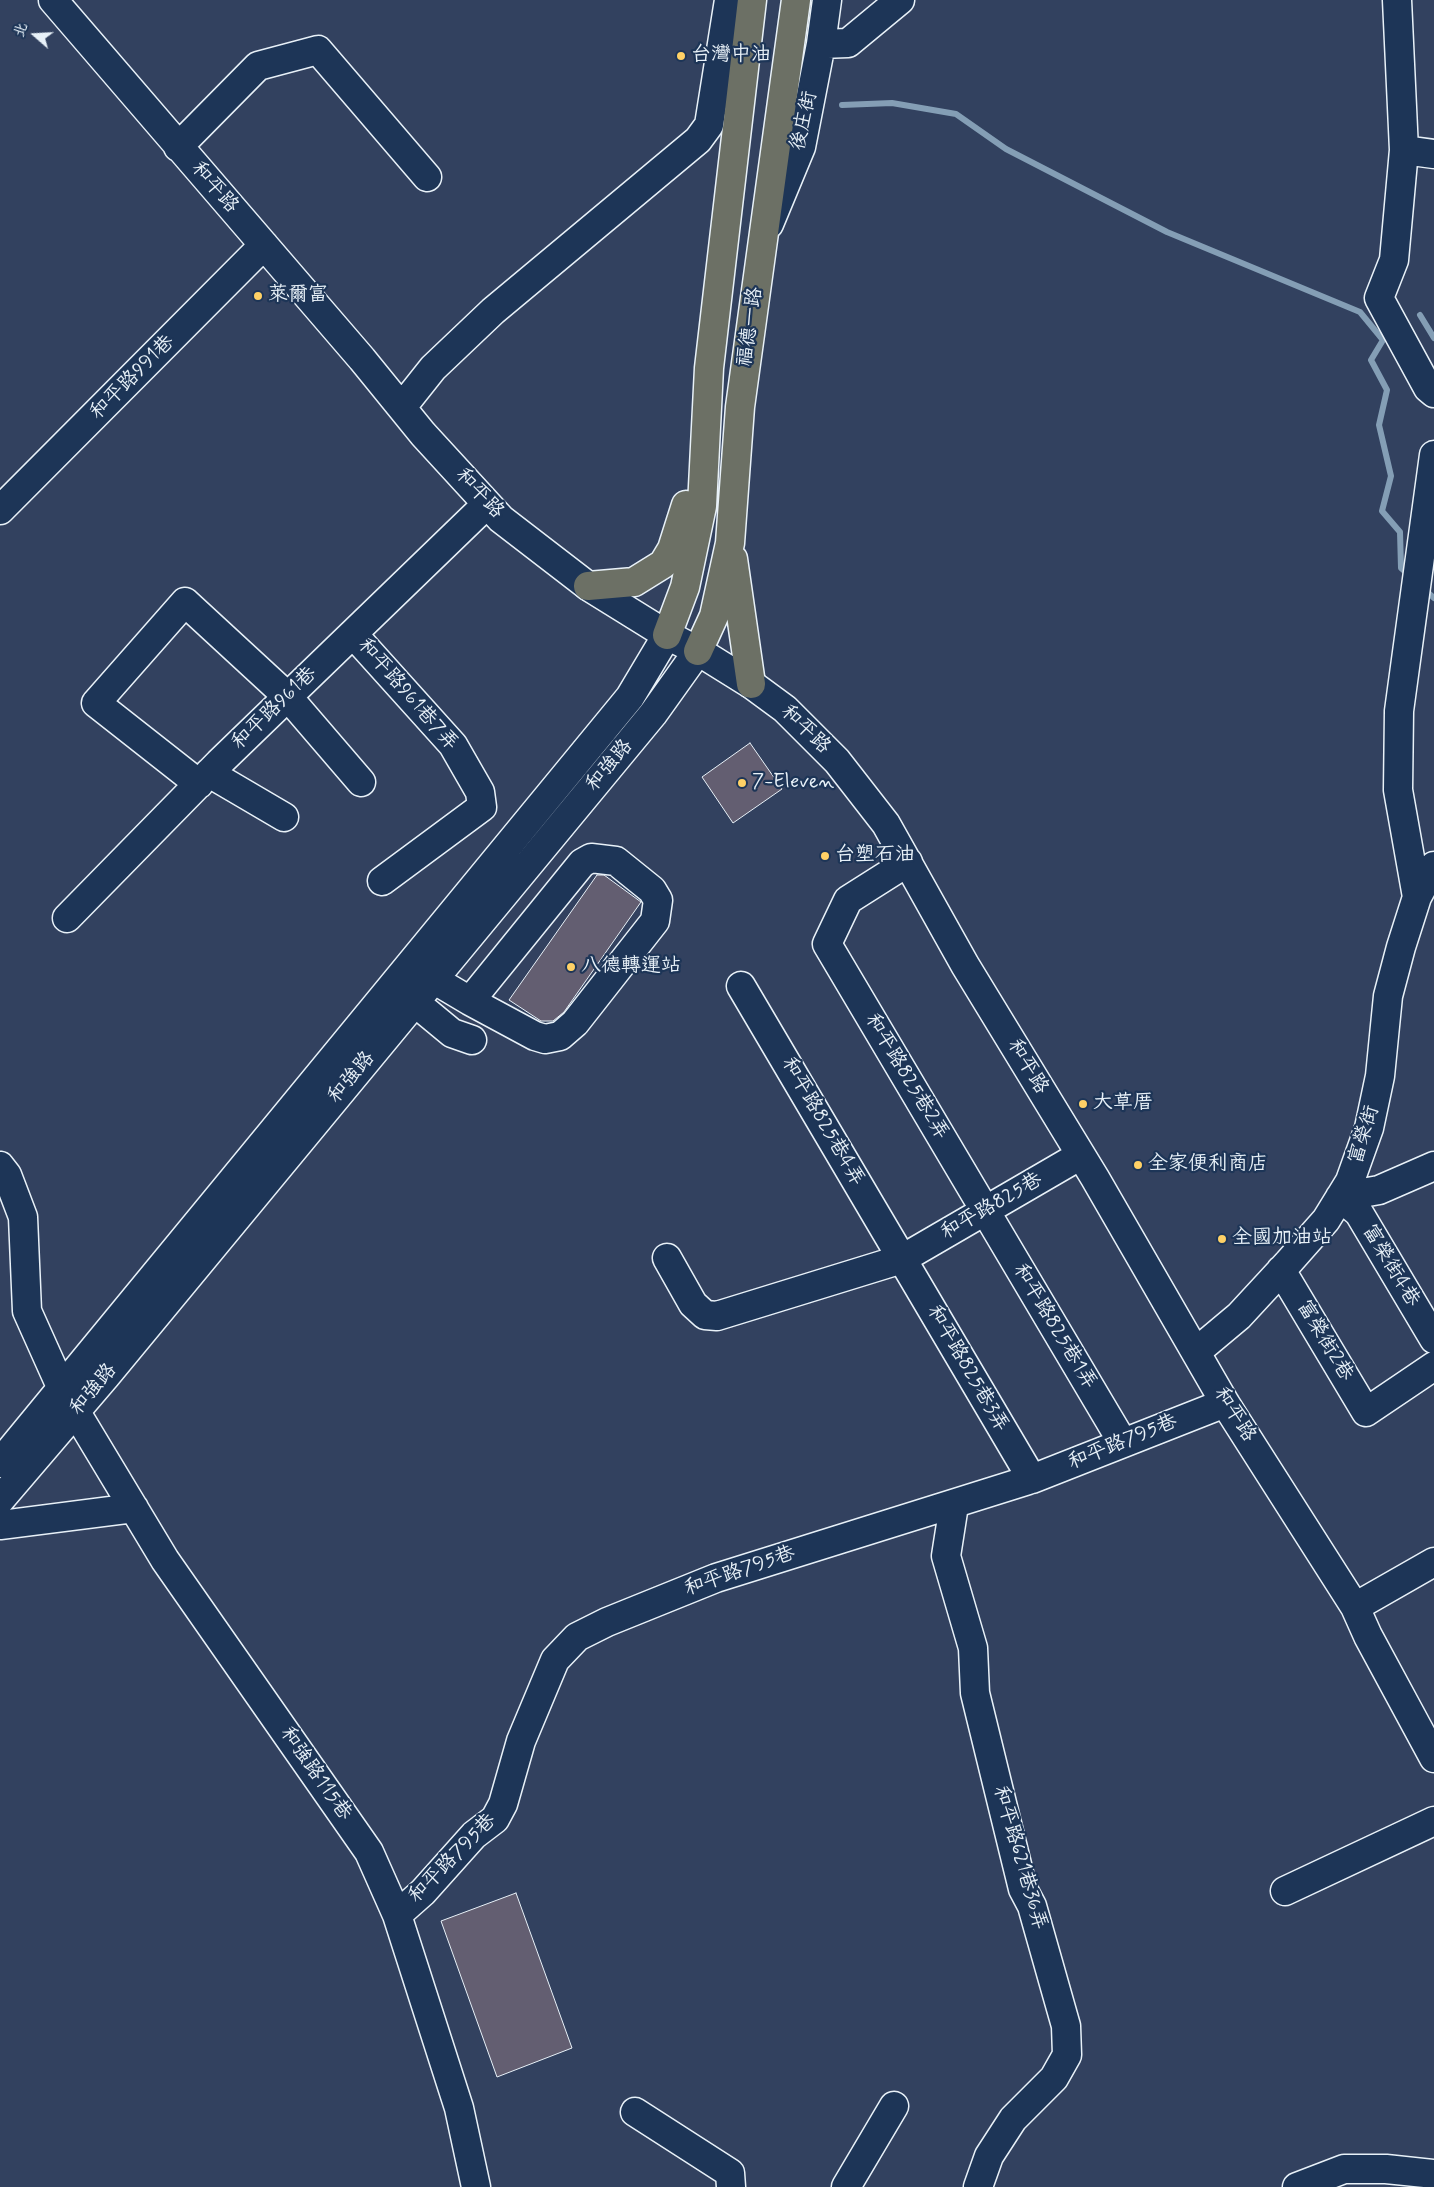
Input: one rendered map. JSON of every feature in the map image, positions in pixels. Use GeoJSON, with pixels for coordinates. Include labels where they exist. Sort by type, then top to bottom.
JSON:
{"type":"FeatureCollection","features":[{"type":"Feature","properties":{"kind":"main road","name":"福德一路"},"geometry":{"type":"LineString","coordinates":[[666,635],[685,587],[702,506],[709,368],[752,0]]}},
{"type":"Feature","properties":{"kind":"main road","name":"福德一路"},"geometry":{"type":"LineString","coordinates":[[698,651],[714,616],[730,543],[740,407],[796,0]]}},
{"type":"Feature","properties":{"kind":"main road"},"geometry":{"type":"LineString","coordinates":[[588,586],[634,582],[663,564],[672,549],[685,508],[709,368]]}},
{"type":"Feature","properties":{"kind":"main road"},"geometry":{"type":"LineString","coordinates":[[730,543],[750,684]]}},
{"type":"Feature","properties":{"kind":"street","name":"和平路"},"geometry":{"type":"LineString","coordinates":[[53,0],[402,407],[501,519],[588,586],[666,635],[698,651],[786,709],[837,761],[886,824],[965,965],[1081,1155],[1225,1403],[1355,1607],[1368,1636],[1434,1758]]}},
{"type":"Feature","properties":{"kind":"street"},"geometry":{"type":"LineString","coordinates":[[402,407],[433,368],[493,312],[698,140],[709,125],[729,0]]}},
{"type":"Feature","properties":{"kind":"street","name":"後庄街"},"geometry":{"type":"LineString","coordinates":[[764,236],[802,147],[827,0]]}},
{"type":"Feature","properties":{"kind":"street"},"geometry":{"type":"LineString","coordinates":[[821,44],[848,43],[900,0]]}},
{"type":"Feature","properties":{"kind":"street"},"geometry":{"type":"LineString","coordinates":[[1397,0],[1404,150],[1394,260],[1379,298],[1428,388],[1434,393]]}},
{"type":"Feature","properties":{"kind":"street"},"geometry":{"type":"LineString","coordinates":[[178,147],[258,66],[318,50],[427,177]]}},
{"type":"Feature","properties":{"kind":"street"},"geometry":{"type":"LineString","coordinates":[[1404,150],[1434,154]]}},
{"type":"Feature","properties":{"kind":"street","name":"和平路991巷"},"geometry":{"type":"LineString","coordinates":[[0,510],[264,245]]}},
{"type":"Feature","properties":{"kind":"street"},"geometry":{"type":"LineString","coordinates":[[1417,897],[1398,790],[1399,711],[1434,455]]}},
{"type":"Feature","properties":{"kind":"street","name":"和平路961巷"},"geometry":{"type":"LineString","coordinates":[[67,918],[288,696],[487,504]]}},
{"type":"Feature","properties":{"kind":"street"},"geometry":{"type":"LineString","coordinates":[[284,817],[204,779],[96,703],[185,602],[288,696],[361,782]]}},
{"type":"Feature","properties":{"kind":"street","name":"和平路961巷7弄"},"geometry":{"type":"LineString","coordinates":[[353,634],[454,745],[480,792],[482,807],[382,881]]}},
{"type":"Feature","properties":{"kind":"street","name":"和強路"},"geometry":{"type":"LineString","coordinates":[[0,1500],[69,1400],[394,984],[630,697],[666,635]]}},
{"type":"Feature","properties":{"kind":"street","name":"和強路"},"geometry":{"type":"LineString","coordinates":[[0,1463],[69,1400],[433,980],[653,714],[698,651]]}},
{"type":"Feature","properties":{"kind":"street"},"geometry":{"type":"LineString","coordinates":[[394,984],[452,1033],[485,1030],[545,1039],[560,1036],[569,1029],[655,921],[658,900],[652,890],[616,861],[591,858],[582,863],[470,1000]]}},
{"type":"Feature","properties":{"kind":"street","name":"和平路825巷2弄"},"geometry":{"type":"LineString","coordinates":[[908,862],[848,900],[827,944],[986,1210]]}},
{"type":"Feature","properties":{"kind":"street","name":"富榮街"},"geometry":{"type":"LineString","coordinates":[[1196,1352],[1239,1316],[1281,1270],[1326,1220],[1350,1181],[1369,1128],[1380,1076],[1388,996],[1417,897],[1434,866]]}},
{"type":"Feature","properties":{"kind":"street"},"geometry":{"type":"LineString","coordinates":[[412,962],[433,980],[470,1000],[485,1030]]}},
{"type":"Feature","properties":{"kind":"street","name":"和平路825巷4弄"},"geometry":{"type":"LineString","coordinates":[[742,986],[902,1259]]}},
{"type":"Feature","properties":{"kind":"street","name":"和平路825巷"},"geometry":{"type":"LineString","coordinates":[[667,1258],[693,1304],[705,1315],[717,1316],[902,1259],[1081,1155]]}},
{"type":"Feature","properties":{"kind":"street","name":"和強路115巷"},"geometry":{"type":"LineString","coordinates":[[0,1166],[7,1175],[23,1217],[28,1311],[69,1400],[165,1560],[369,1852],[397,1915],[459,2108],[476,2187]]}},
{"type":"Feature","properties":{"kind":"street"},"geometry":{"type":"LineString","coordinates":[[1340,1197],[1379,1190],[1434,1166]]}},
{"type":"Feature","properties":{"kind":"street","name":"富榮街4巷"},"geometry":{"type":"LineString","coordinates":[[1340,1197],[1359,1213],[1434,1339]]}},
{"type":"Feature","properties":{"kind":"street","name":"和平路825巷1弄"},"geometry":{"type":"LineString","coordinates":[[986,1210],[1123,1443]]}},
{"type":"Feature","properties":{"kind":"street","name":"和平路825巷3弄"},"geometry":{"type":"LineString","coordinates":[[902,1259],[1032,1479]]}},
{"type":"Feature","properties":{"kind":"street","name":"富榮街2巷"},"geometry":{"type":"LineString","coordinates":[[1281,1270],[1366,1412],[1434,1366]]}},
{"type":"Feature","properties":{"kind":"street","name":"和平路795巷"},"geometry":{"type":"LineString","coordinates":[[397,1915],[423,1892],[474,1835],[495,1819],[502,1804],[521,1741],[555,1660],[577,1638],[607,1622],[716,1578],[1032,1479],[1225,1403]]}},
{"type":"Feature","properties":{"kind":"street","name":"和平路621巷36弄"},"geometry":{"type":"LineString","coordinates":[[954,1504],[946,1556],[973,1648],[975,1693],[1023,1889],[1032,1906],[1066,2026],[1067,2055],[1054,2078],[1013,2119],[990,2156],[978,2187]]}},
{"type":"Feature","properties":{"kind":"street"},"geometry":{"type":"LineString","coordinates":[[0,1525],[134,1508]]}},
{"type":"Feature","properties":{"kind":"street"},"geometry":{"type":"LineString","coordinates":[[1355,1607],[1434,1562]]}},
{"type":"Feature","properties":{"kind":"street"},"geometry":{"type":"LineString","coordinates":[[1285,1891],[1434,1821]]}},
{"type":"Feature","properties":{"kind":"street"},"geometry":{"type":"LineString","coordinates":[[846,2187],[894,2106]]}},
{"type":"Feature","properties":{"kind":"street"},"geometry":{"type":"LineString","coordinates":[[635,2112],[730,2173],[731,2187]]}},
{"type":"Feature","properties":{"kind":"street"},"geometry":{"type":"LineString","coordinates":[[1297,2187],[1344,2169],[1386,2169],[1434,2174]]}},
{"type":"Feature","properties":{"kind":"building","name":"7-Eleven"},"geometry":{"type":"Polygon","coordinates":[[[750,743],[782,789],[733,823],[702,777],[750,743]]]}},
{"type":"Feature","properties":{"kind":"building"},"geometry":{"type":"Polygon","coordinates":[[[597,875],[604,875],[641,902],[564,1012],[553,1021],[541,1021],[509,1000],[597,875]]]}},
{"type":"Feature","properties":{"kind":"building"},"geometry":{"type":"Polygon","coordinates":[[[516,1893],[572,2048],[497,2077],[441,1921],[516,1893]]]}},
{"type":"Feature","properties":{"kind":"waterway"},"geometry":{"type":"LineString","coordinates":[[842,105],[892,103],[956,114],[1006,149],[1167,232],[1360,312],[1383,340],[1371,360],[1387,390],[1379,425],[1391,476],[1382,511],[1400,532],[1401,568],[1409,575]]}},
{"type":"Feature","properties":{"kind":"waterway"},"geometry":{"type":"LineString","coordinates":[[1420,315],[1434,338]]}},
{"type":"Feature","properties":{"kind":"waterway"},"geometry":{"type":"LineString","coordinates":[[1424,589],[1434,598]]}},
{"type":"Feature","properties":{"kind":"place","name":"台灣中油"},"geometry":{"type":"Point","coordinates":[681,56]}},
{"type":"Feature","properties":{"kind":"place","name":"萊爾富"},"geometry":{"type":"Point","coordinates":[258,296]}},
{"type":"Feature","properties":{"kind":"place","name":"7-Eleven"},"geometry":{"type":"Point","coordinates":[742,783]}},
{"type":"Feature","properties":{"kind":"place","name":"台塑石油"},"geometry":{"type":"Point","coordinates":[825,856]}},
{"type":"Feature","properties":{"kind":"place","name":"八德轉運站"},"geometry":{"type":"Point","coordinates":[571,967]}},
{"type":"Feature","properties":{"kind":"place","name":"大草厝"},"geometry":{"type":"Point","coordinates":[1083,1104]}},
{"type":"Feature","properties":{"kind":"place","name":"全家便利商店"},"geometry":{"type":"Point","coordinates":[1138,1165]}},
{"type":"Feature","properties":{"kind":"place","name":"全國加油站"},"geometry":{"type":"Point","coordinates":[1222,1239]}}]}
